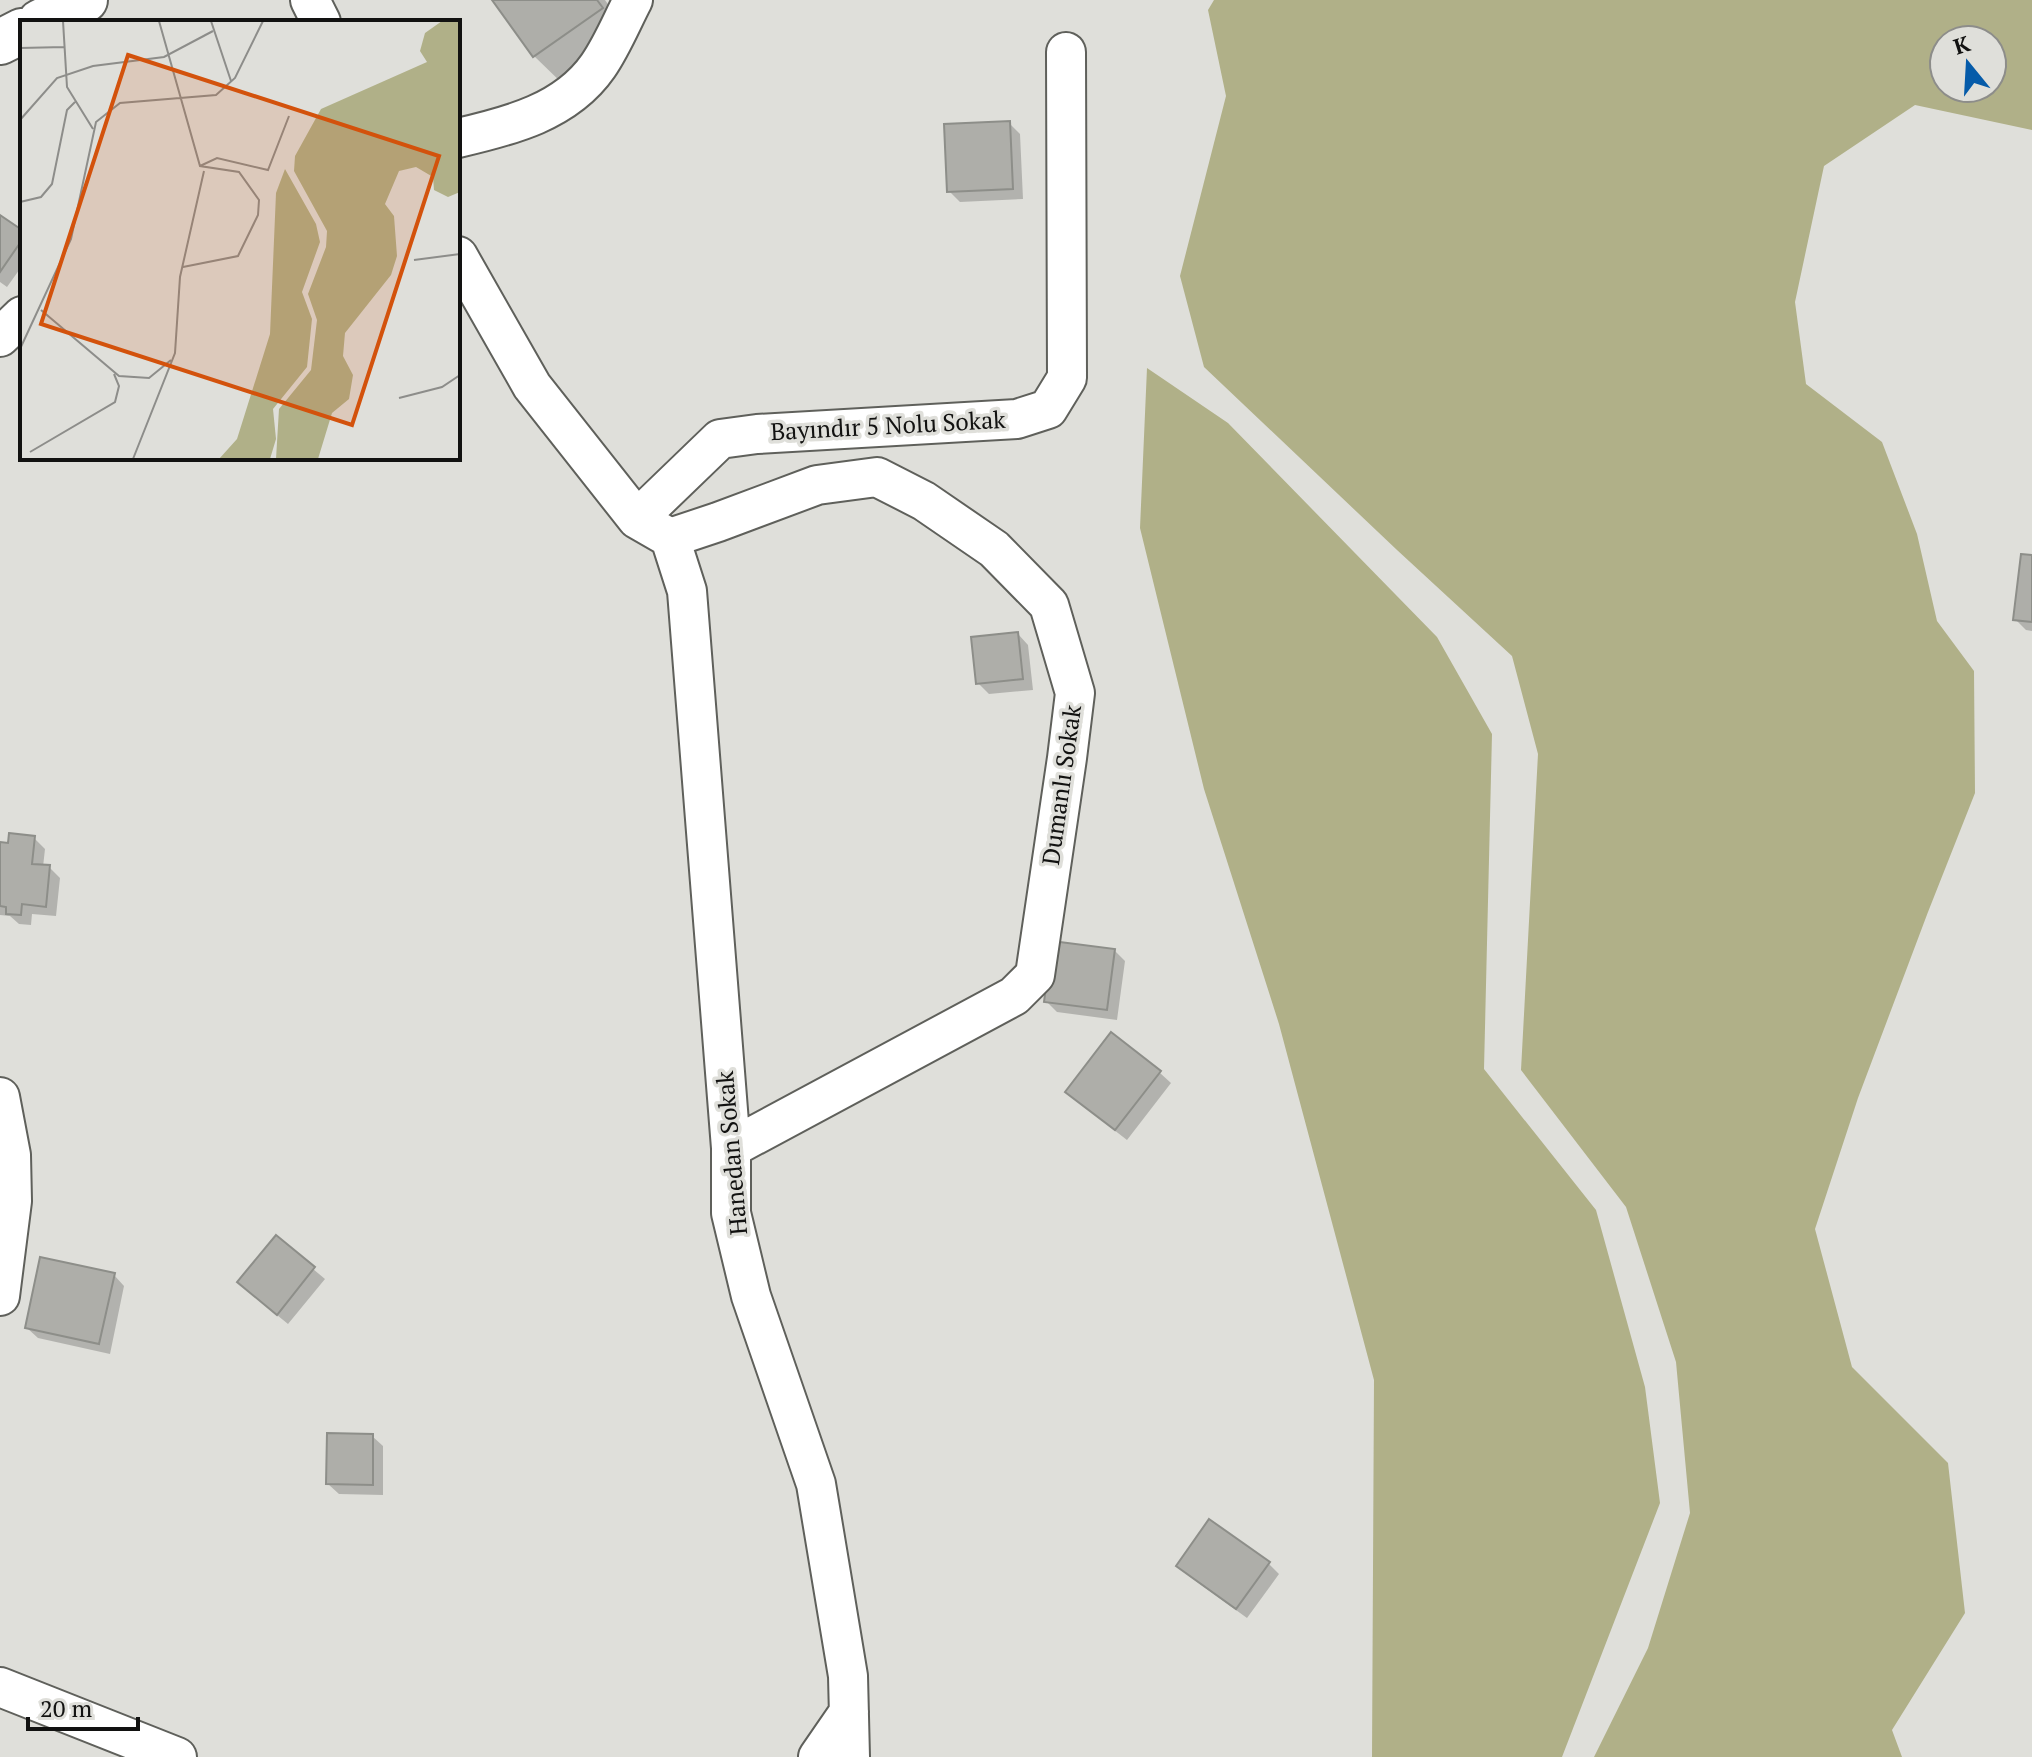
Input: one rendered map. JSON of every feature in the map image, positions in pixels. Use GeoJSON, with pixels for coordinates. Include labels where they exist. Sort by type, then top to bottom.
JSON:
{"type":"FeatureCollection","features":[{"type":"Feature","properties":{"kind":"street"},"geometry":{"type":"LineString","coordinates":[[44,20],[85,0]]}},
{"type":"Feature","properties":{"kind":"street"},"geometry":{"type":"LineString","coordinates":[[310,0],[320,20]]}},
{"type":"Feature","properties":{"kind":"street"},"geometry":{"type":"LineString","coordinates":[[460,138],[535,116],[572,94],[598,66],[633,0]]}},
{"type":"Feature","properties":{"kind":"street"},"geometry":{"type":"LineString","coordinates":[[0,42],[20,32]]}},
{"type":"Feature","properties":{"kind":"street","name":"Bayındır 5 Nolu Sokak"},"geometry":{"type":"LineString","coordinates":[[637,519],[720,439],[757,434],[1017,419],[1048,409],[1067,378],[1066,52]]}},
{"type":"Feature","properties":{"kind":"street"},"geometry":{"type":"LineString","coordinates":[[460,260],[532,386],[637,519],[670,538]]}},
{"type":"Feature","properties":{"kind":"street"},"geometry":{"type":"LineString","coordinates":[[0,337],[20,318]]}},
{"type":"Feature","properties":{"kind":"street","name":"Dumanlı Sokak"},"geometry":{"type":"LineString","coordinates":[[670,538],[817,485],[877,477],[924,501],[994,549],[1049,605],[1075,693],[1035,975],[1014,996],[731,1148]]}},
{"type":"Feature","properties":{"kind":"street","name":"Hanedan Sokak"},"geometry":{"type":"LineString","coordinates":[[670,538],[687,591],[731,1148],[731,1213],[751,1296],[816,1484],[848,1676],[850,1757]]}},
{"type":"Feature","properties":{"kind":"street"},"geometry":{"type":"LineString","coordinates":[[0,1097],[11,1155],[12,1201],[0,1296]]}},
{"type":"Feature","properties":{"kind":"street"},"geometry":{"type":"LineString","coordinates":[[0,1687],[177,1757]]}},
{"type":"Feature","properties":{"kind":"street"},"geometry":{"type":"LineString","coordinates":[[818,1757],[849,1712]]}},
{"type":"Feature","properties":{"kind":"green space"},"geometry":{"type":"Polygon","coordinates":[[[1214,0],[2032,0],[2032,130],[1915,105],[1824,166],[1795,302],[1806,384],[1882,442],[1917,534],[1937,621],[1974,671],[1975,793],[1858,1098],[1815,1229],[1852,1367],[1948,1463],[1965,1613],[1892,1730],[1902,1757],[1594,1757],[1648,1648],[1690,1513],[1676,1362],[1626,1207],[1521,1070],[1538,754],[1512,656],[1204,367],[1180,276],[1226,96],[1208,10],[1214,0]]]}},
{"type":"Feature","properties":{"kind":"green space"},"geometry":{"type":"Polygon","coordinates":[[[1147,368],[1228,423],[1437,637],[1492,734],[1484,1069],[1596,1210],[1645,1387],[1660,1503],[1562,1757],[1372,1757],[1374,1380],[1279,1024],[1204,789],[1140,528],[1147,368]]]}},
{"type":"Feature","properties":{"kind":"building"},"geometry":{"type":"Polygon","coordinates":[[[492,0],[597,0],[603,8],[533,57],[492,0]]]}},
{"type":"Feature","properties":{"kind":"building"},"geometry":{"type":"Polygon","coordinates":[[[1010,121],[1013,189],[947,192],[944,124],[1010,121]]]}},
{"type":"Feature","properties":{"kind":"building"},"geometry":{"type":"Polygon","coordinates":[[[0,215],[20,229],[20,243],[0,272],[0,215]]]}},
{"type":"Feature","properties":{"kind":"building"},"geometry":{"type":"Polygon","coordinates":[[[2021,554],[2032,555],[2032,622],[2013,620],[2021,554]]]}},
{"type":"Feature","properties":{"kind":"building"},"geometry":{"type":"Polygon","coordinates":[[[1018,632],[1023,679],[976,684],[971,637],[1018,632]]]}},
{"type":"Feature","properties":{"kind":"building"},"geometry":{"type":"Polygon","coordinates":[[[9,833],[35,836],[32,864],[50,865],[46,907],[22,904],[21,915],[6,914],[6,907],[0,906],[0,842],[8,843],[9,833]]]}},
{"type":"Feature","properties":{"kind":"building"},"geometry":{"type":"Polygon","coordinates":[[[1052,941],[1115,949],[1107,1010],[1044,1002],[1052,941]]]}},
{"type":"Feature","properties":{"kind":"building"},"geometry":{"type":"Polygon","coordinates":[[[1111,1032],[1161,1071],[1115,1130],[1065,1092],[1111,1032]]]}},
{"type":"Feature","properties":{"kind":"building"},"geometry":{"type":"Polygon","coordinates":[[[276,1235],[315,1267],[277,1315],[237,1282],[276,1235]]]}},
{"type":"Feature","properties":{"kind":"building"},"geometry":{"type":"Polygon","coordinates":[[[40,1257],[115,1273],[99,1344],[25,1328],[40,1257]]]}},
{"type":"Feature","properties":{"kind":"building"},"geometry":{"type":"Polygon","coordinates":[[[327,1433],[373,1434],[373,1485],[326,1484],[327,1433]]]}},
{"type":"Feature","properties":{"kind":"building"},"geometry":{"type":"Polygon","coordinates":[[[1209,1519],[1270,1562],[1236,1609],[1176,1566],[1209,1519]]]}}]}
